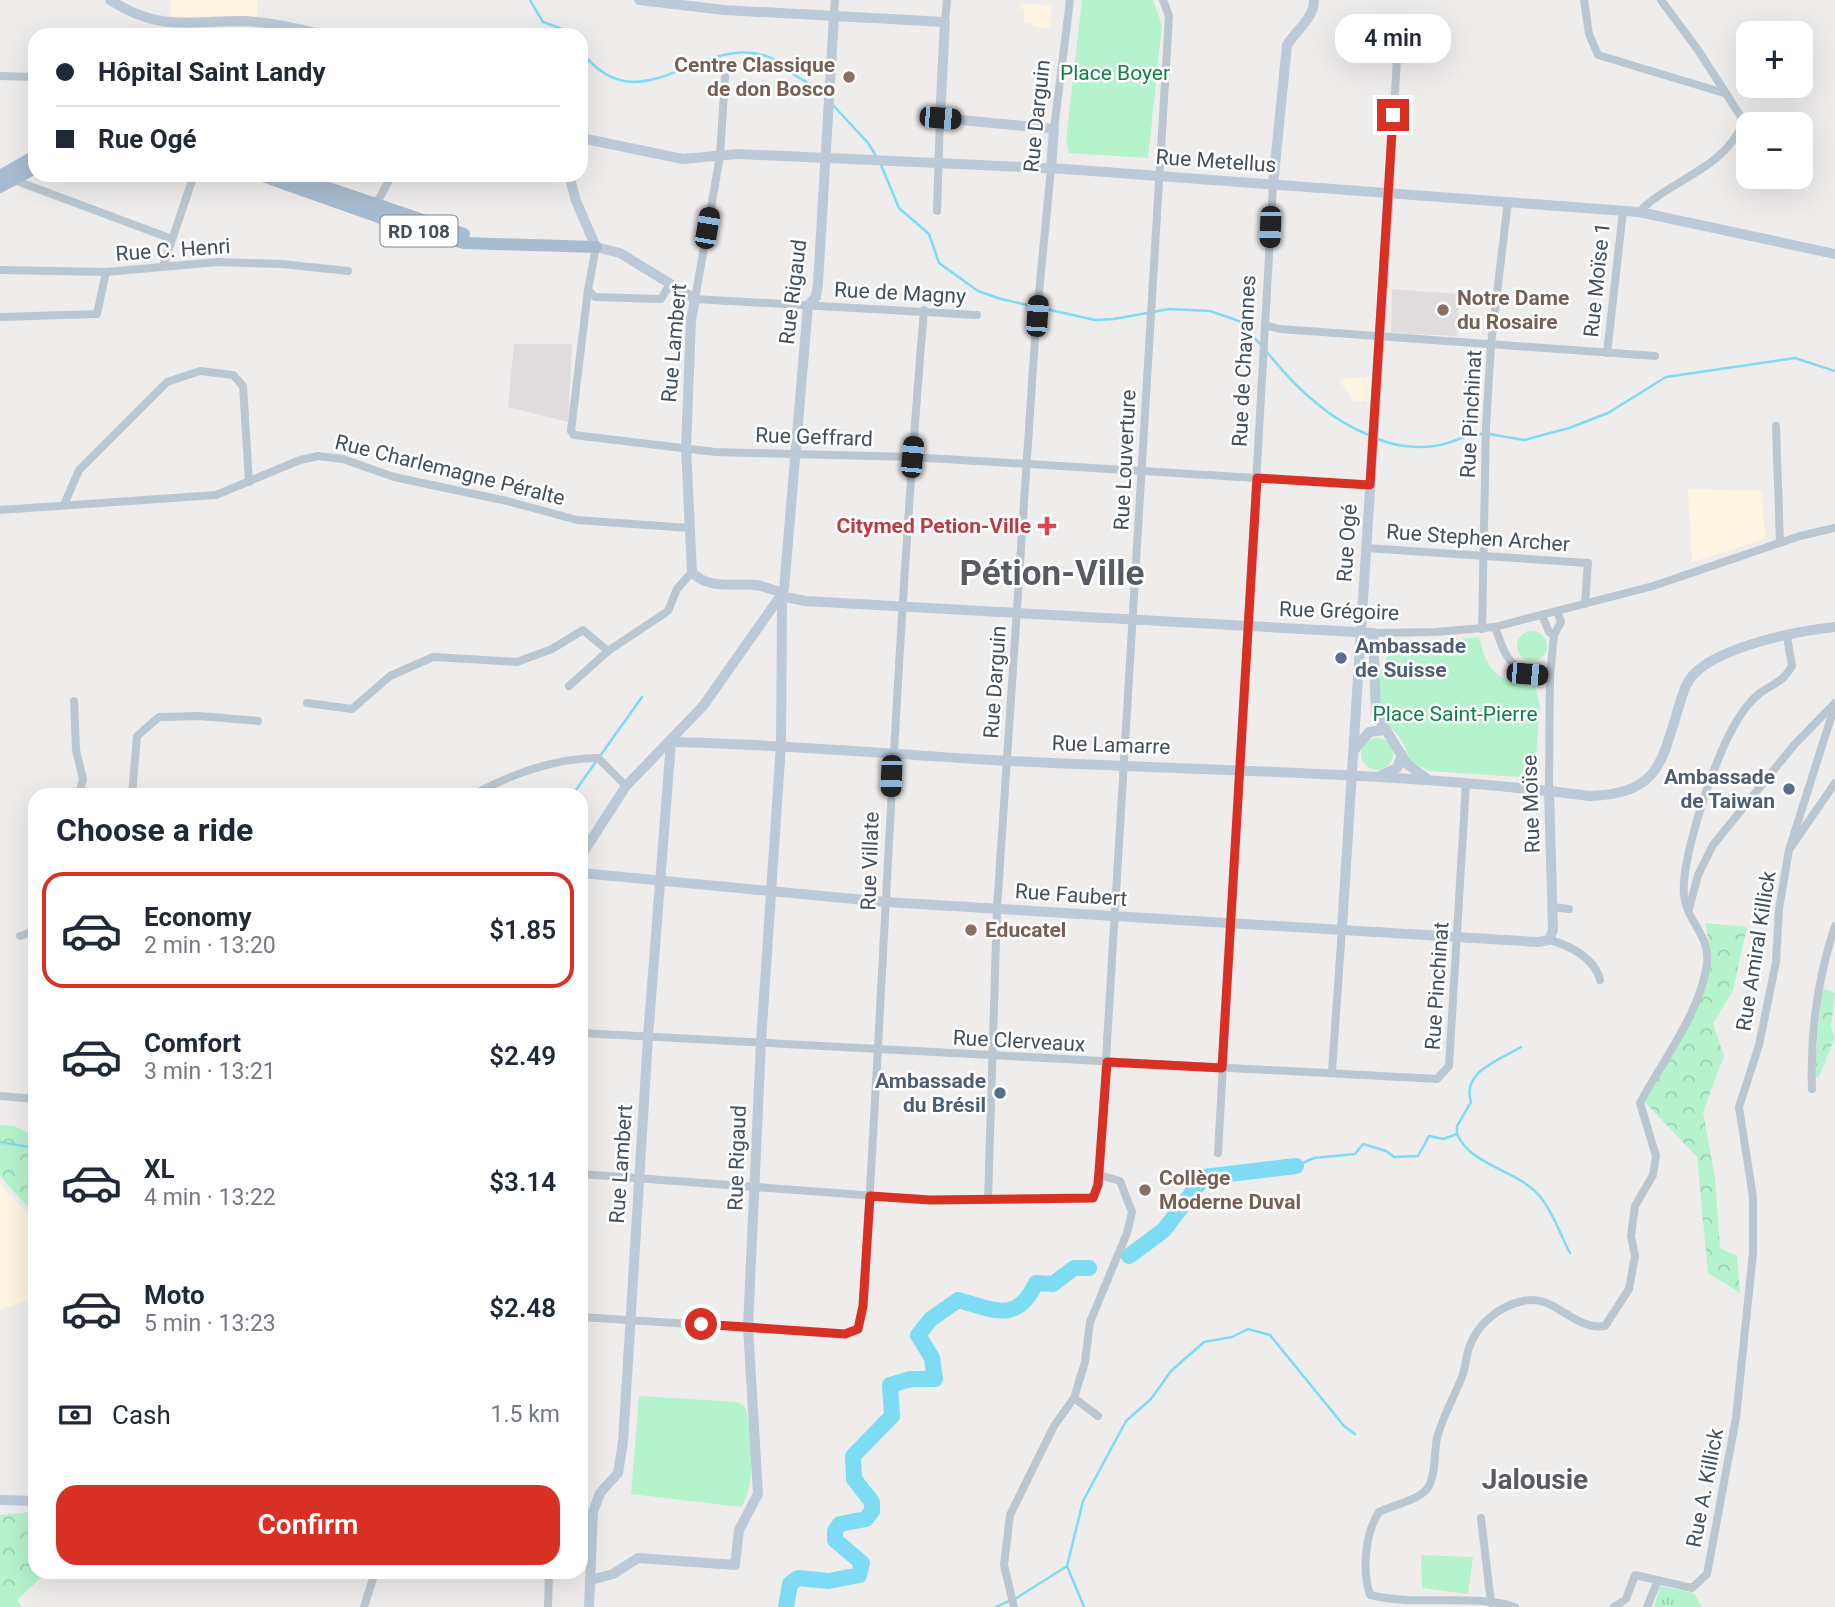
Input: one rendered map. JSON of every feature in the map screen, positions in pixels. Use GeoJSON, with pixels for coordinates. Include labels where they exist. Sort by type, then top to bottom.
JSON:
{"type":"FeatureCollection","features":[{"type":"Feature","properties":{"kind":"main road"},"geometry":{"type":"LineString","coordinates":[[0,176],[28,160]]}},
{"type":"Feature","properties":{"kind":"main road"},"geometry":{"type":"LineString","coordinates":[[0,187],[28,172]]}},
{"type":"Feature","properties":{"kind":"main road","name":"RD 108"},"geometry":{"type":"LineString","coordinates":[[302,182],[374,209],[421,232],[464,243],[499,246],[591,246]]}},
{"type":"Feature","properties":{"kind":"street"},"geometry":{"type":"LineString","coordinates":[[110,0],[155,21],[175,24],[252,22],[285,28]]}},
{"type":"Feature","properties":{"kind":"street","name":"Rue Rigaud"},"geometry":{"type":"LineString","coordinates":[[591,1580],[613,1574],[638,1558],[735,1565],[739,1530],[758,1494],[749,1387],[748,1327],[761,1042],[780,744],[781,595],[808,305],[816,297],[818,283],[835,0]]}},
{"type":"Feature","properties":{"kind":"street"},"geometry":{"type":"LineString","coordinates":[[937,211],[947,0]]}},
{"type":"Feature","properties":{"kind":"street","name":"Rue Darguin"},"geometry":{"type":"LineString","coordinates":[[988,1200],[997,909],[1037,316],[1054,129],[1070,0]]}},
{"type":"Feature","properties":{"kind":"street","name":"Rue de Chavannes"},"geometry":{"type":"LineString","coordinates":[[1218,1153],[1273,184],[1287,45],[1295,31],[1307,20],[1314,0]]}},
{"type":"Feature","properties":{"kind":"street"},"geometry":{"type":"LineString","coordinates":[[1584,0],[1589,34],[1598,55],[1724,93]]}},
{"type":"Feature","properties":{"kind":"street"},"geometry":{"type":"LineString","coordinates":[[1639,212],[1649,202],[1718,156],[1739,134],[1742,125],[1741,117],[1698,50],[1661,0]]}},
{"type":"Feature","properties":{"kind":"street"},"geometry":{"type":"LineString","coordinates":[[642,1],[945,22]]}},
{"type":"Feature","properties":{"kind":"street","name":"Rue Louverture"},"geometry":{"type":"LineString","coordinates":[[1099,1175],[1143,471],[1157,175],[1169,16],[1165,2]]}},
{"type":"Feature","properties":{"kind":"street","name":"Rue Ogé"},"geometry":{"type":"LineString","coordinates":[[1332,1071],[1353,777],[1397,59]]}},
{"type":"Feature","properties":{"kind":"street"},"geometry":{"type":"LineString","coordinates":[[0,76],[28,77]]}},
{"type":"Feature","properties":{"kind":"street","name":"Rue Lambert"},"geometry":{"type":"LineString","coordinates":[[692,572],[687,448],[691,320],[720,156],[726,77]]}},
{"type":"Feature","properties":{"kind":"street"},"geometry":{"type":"LineString","coordinates":[[940,118],[1054,129]]}},
{"type":"Feature","properties":{"kind":"street","name":"Rue Metellus"},"geometry":{"type":"LineString","coordinates":[[588,140],[683,159],[738,154],[1051,169],[1639,212],[1835,254]]}},
{"type":"Feature","properties":{"kind":"street"},"geometry":{"type":"LineString","coordinates":[[14,180],[172,239]]}},
{"type":"Feature","properties":{"kind":"street"},"geometry":{"type":"LineString","coordinates":[[163,266],[192,182]]}},
{"type":"Feature","properties":{"kind":"street"},"geometry":{"type":"LineString","coordinates":[[374,209],[388,182]]}},
{"type":"Feature","properties":{"kind":"street"},"geometry":{"type":"LineString","coordinates":[[571,182],[591,246]]}},
{"type":"Feature","properties":{"kind":"street","name":"Rue Pinchinat"},"geometry":{"type":"LineString","coordinates":[[1482,629],[1486,427],[1491,344],[1508,201]]}},
{"type":"Feature","properties":{"kind":"street","name":"Rue Moïse 1"},"geometry":{"type":"LineString","coordinates":[[1607,353],[1623,211]]}},
{"type":"Feature","properties":{"kind":"street","name":"RD 108"},"geometry":{"type":"LineString","coordinates":[[591,246],[620,253],[695,299]]}},
{"type":"Feature","properties":{"kind":"street","name":"Rue Geffrard"},"geometry":{"type":"LineString","coordinates":[[591,246],[571,431],[574,435],[687,448],[912,457],[1370,485]]}},
{"type":"Feature","properties":{"kind":"street","name":"Rue C. Henri"},"geometry":{"type":"LineString","coordinates":[[0,270],[106,272],[218,262],[282,264],[348,271]]}},
{"type":"Feature","properties":{"kind":"street"},"geometry":{"type":"LineString","coordinates":[[0,317],[97,314],[106,272]]}},
{"type":"Feature","properties":{"kind":"street"},"geometry":{"type":"LineString","coordinates":[[588,290],[594,297],[661,299],[670,284]]}},
{"type":"Feature","properties":{"kind":"street","name":"Rue de Magny"},"geometry":{"type":"LineString","coordinates":[[695,299],[977,315]]}},
{"type":"Feature","properties":{"kind":"street","name":"Rue Villate"},"geometry":{"type":"LineString","coordinates":[[748,1327],[845,1334],[858,1329],[863,1306],[879,1051],[892,751],[925,310]]}},
{"type":"Feature","properties":{"kind":"street"},"geometry":{"type":"LineString","coordinates":[[1265,325],[1280,329],[1655,356]]}},
{"type":"Feature","properties":{"kind":"street"},"geometry":{"type":"LineString","coordinates":[[64,505],[79,470],[157,390],[178,376],[200,371],[233,375],[243,386],[249,482]]}},
{"type":"Feature","properties":{"kind":"street"},"geometry":{"type":"LineString","coordinates":[[1776,426],[1780,542]]}},
{"type":"Feature","properties":{"kind":"street","name":"Rue Charlemagne Péralte"},"geometry":{"type":"LineString","coordinates":[[1,512],[64,505],[197,498],[227,492],[300,460],[330,457],[394,477],[508,501],[577,520],[689,528]]}},
{"type":"Feature","properties":{"kind":"street","name":"Rue Grégoire"},"geometry":{"type":"LineString","coordinates":[[692,572],[699,580],[710,584],[759,585],[796,601],[1373,634],[1495,627],[1653,586],[1780,542],[1835,528]]}},
{"type":"Feature","properties":{"kind":"street","name":"Rue Stephen Archer"},"geometry":{"type":"LineString","coordinates":[[1366,548],[1588,563],[1585,604]]}},
{"type":"Feature","properties":{"kind":"street"},"geometry":{"type":"LineString","coordinates":[[569,686],[608,651],[668,611],[677,589],[692,572]]}},
{"type":"Feature","properties":{"kind":"street"},"geometry":{"type":"LineString","coordinates":[[588,845],[626,786],[703,706],[781,595]]}},
{"type":"Feature","properties":{"kind":"street","name":"Rue Moïse"},"geometry":{"type":"LineString","coordinates":[[1551,935],[1553,907],[1549,790],[1550,676],[1554,635],[1560,629],[1557,611]]}},
{"type":"Feature","properties":{"kind":"street"},"geometry":{"type":"LineString","coordinates":[[1542,615],[1549,632],[1554,635]]}},
{"type":"Feature","properties":{"kind":"street"},"geometry":{"type":"LineString","coordinates":[[1495,627],[1508,661],[1527,674],[1550,676]]}},
{"type":"Feature","properties":{"kind":"street","name":"Rue Lamarre"},"geometry":{"type":"LineString","coordinates":[[671,742],[780,744],[1009,761],[1428,780],[1590,796],[1615,795],[1643,784],[1663,758],[1685,687],[1694,673],[1744,648],[1835,627]]}},
{"type":"Feature","properties":{"kind":"street"},"geometry":{"type":"LineString","coordinates":[[307,703],[352,709],[390,676],[433,657],[517,662],[552,649],[583,630],[608,651]]}},
{"type":"Feature","properties":{"kind":"street"},"geometry":{"type":"LineString","coordinates":[[1373,634],[1374,708],[1410,768],[1428,780]]}},
{"type":"Feature","properties":{"kind":"street"},"geometry":{"type":"LineString","coordinates":[[1515,1607],[1491,1603],[1396,1603],[1370,1595],[1365,1580],[1369,1538],[1379,1512],[1421,1494],[1432,1480],[1432,1465],[1444,1412],[1463,1373],[1469,1345],[1482,1324],[1516,1304],[1543,1299],[1591,1329],[1605,1326],[1629,1289],[1635,1256],[1631,1236],[1635,1206],[1653,1175],[1657,1156],[1640,1103],[1690,1012],[1707,964],[1707,945],[1688,910],[1684,895],[1685,874],[1714,769],[1745,710],[1759,694],[1783,681],[1792,666],[1787,637]]}},
{"type":"Feature","properties":{"kind":"street"},"geometry":{"type":"LineString","coordinates":[[74,701],[76,750],[83,779],[81,788]]}},
{"type":"Feature","properties":{"kind":"street"},"geometry":{"type":"LineString","coordinates":[[1688,910],[1698,875],[1713,845],[1794,745],[1835,704]]}},
{"type":"Feature","properties":{"kind":"street","name":"Rue Amiral Killick"},"geometry":{"type":"LineString","coordinates":[[1750,1290],[1753,1197],[1739,1107],[1759,1045],[1772,981],[1789,850],[1835,704]]}},
{"type":"Feature","properties":{"kind":"street"},"geometry":{"type":"LineString","coordinates":[[133,788],[137,736],[159,717],[200,716],[258,721]]}},
{"type":"Feature","properties":{"kind":"street"},"geometry":{"type":"LineString","coordinates":[[1354,750],[1369,732],[1385,730]]}},
{"type":"Feature","properties":{"kind":"street","name":"Rue Lambert"},"geometry":{"type":"LineString","coordinates":[[589,1607],[593,1512],[600,1493],[618,1473],[622,1458],[648,1037],[671,742]]}},
{"type":"Feature","properties":{"kind":"street"},"geometry":{"type":"LineString","coordinates":[[1377,778],[1392,772],[1402,755]]}},
{"type":"Feature","properties":{"kind":"street"},"geometry":{"type":"LineString","coordinates":[[485,788],[502,779],[572,758],[598,758],[626,786]]}},
{"type":"Feature","properties":{"kind":"street","name":"Rue Pinchinat"},"geometry":{"type":"LineString","coordinates":[[1449,1066],[1459,937],[1466,783]]}},
{"type":"Feature","properties":{"kind":"street"},"geometry":{"type":"LineString","coordinates":[[1789,850],[1835,783]]}},
{"type":"Feature","properties":{"kind":"street","name":"Rue Faubert"},"geometry":{"type":"LineString","coordinates":[[588,874],[886,902],[1116,918],[1342,928],[1538,942],[1551,935]]}},
{"type":"Feature","properties":{"kind":"street"},"geometry":{"type":"LineString","coordinates":[[1553,907],[1569,909]]}},
{"type":"Feature","properties":{"kind":"street"},"geometry":{"type":"LineString","coordinates":[[1812,1089],[1810,1048],[1818,981],[1832,946],[1835,926]]}},
{"type":"Feature","properties":{"kind":"street"},"geometry":{"type":"LineString","coordinates":[[20,936],[28,933]]}},
{"type":"Feature","properties":{"kind":"street"},"geometry":{"type":"LineString","coordinates":[[1551,935],[1587,960],[1598,972],[1600,981]]}},
{"type":"Feature","properties":{"kind":"street","name":"Rue Clerveaux"},"geometry":{"type":"LineString","coordinates":[[588,1033],[993,1057],[1332,1071],[1437,1079],[1449,1066]]}},
{"type":"Feature","properties":{"kind":"street"},"geometry":{"type":"LineString","coordinates":[[0,1096],[28,1098]]}},
{"type":"Feature","properties":{"kind":"street"},"geometry":{"type":"LineString","coordinates":[[588,1175],[870,1196],[988,1200],[1093,1198],[1099,1175],[1120,1181],[1132,1212],[1090,1322],[1085,1362],[1074,1398],[1054,1426],[1010,1515],[1004,1564],[1014,1607]]}},
{"type":"Feature","properties":{"kind":"street","name":"Rue A. Killick"},"geometry":{"type":"LineString","coordinates":[[1614,1607],[1626,1599],[1635,1575],[1692,1588],[1707,1574],[1736,1418],[1743,1330],[1750,1290]]}},
{"type":"Feature","properties":{"kind":"street"},"geometry":{"type":"LineString","coordinates":[[588,1317],[748,1327]]}},
{"type":"Feature","properties":{"kind":"street"},"geometry":{"type":"LineString","coordinates":[[1074,1398],[1098,1416]]}},
{"type":"Feature","properties":{"kind":"street"},"geometry":{"type":"LineString","coordinates":[[0,1500],[28,1500]]}},
{"type":"Feature","properties":{"kind":"street"},"geometry":{"type":"LineString","coordinates":[[1481,1518],[1491,1603]]}},
{"type":"Feature","properties":{"kind":"street"},"geometry":{"type":"LineString","coordinates":[[364,1607],[372,1579]]}},
{"type":"Feature","properties":{"kind":"street"},"geometry":{"type":"LineString","coordinates":[[548,1607],[549,1579]]}},
{"type":"Feature","properties":{"kind":"street"},"geometry":{"type":"LineString","coordinates":[[1647,1607],[1658,1580]]}},
{"type":"Feature","properties":{"kind":"shaded area"},"geometry":{"type":"Polygon","coordinates":[[[172,0],[257,0],[258,17],[270,19],[268,28],[168,28],[172,0]]]}},
{"type":"Feature","properties":{"kind":"shaded area"},"geometry":{"type":"Polygon","coordinates":[[[1020,3],[1051,6],[1050,28],[1033,27],[1033,23],[1023,22],[1025,9],[1020,9],[1020,3]]]}},
{"type":"Feature","properties":{"kind":"shaded area"},"geometry":{"type":"Polygon","coordinates":[[[1392,289],[1459,294],[1457,336],[1391,333],[1392,289]]]}},
{"type":"Feature","properties":{"kind":"shaded area"},"geometry":{"type":"Polygon","coordinates":[[[514,344],[572,344],[568,422],[508,407],[514,344]]]}},
{"type":"Feature","properties":{"kind":"shaded area"},"geometry":{"type":"Polygon","coordinates":[[[1378,375],[1376,403],[1353,401],[1339,380],[1378,375]]]}},
{"type":"Feature","properties":{"kind":"shaded area"},"geometry":{"type":"Polygon","coordinates":[[[1688,489],[1762,491],[1765,539],[1692,562],[1688,489]]]}},
{"type":"Feature","properties":{"kind":"shaded area"},"geometry":{"type":"Polygon","coordinates":[[[0,1183],[28,1214],[28,1303],[0,1310],[0,1183]]]}},
{"type":"Feature","properties":{"kind":"green space","name":"Place Boyer"},"geometry":{"type":"Polygon","coordinates":[[[1082,0],[1153,0],[1162,26],[1148,158],[1069,153],[1066,140],[1082,0]]]}},
{"type":"Feature","properties":{"kind":"green space"},"geometry":{"type":"Polygon","coordinates":[[[1532,631],[1538,632],[1546,640],[1546,652],[1538,660],[1532,661],[1526,660],[1518,652],[1517,646],[1518,640],[1526,632],[1532,631]]]}},
{"type":"Feature","properties":{"kind":"green space","name":"Place Saint-Pierre"},"geometry":{"type":"Polygon","coordinates":[[[1479,637],[1486,660],[1496,674],[1512,682],[1535,687],[1540,705],[1535,769],[1519,777],[1429,771],[1410,761],[1401,739],[1384,723],[1379,681],[1390,652],[1398,645],[1479,637]]]}},
{"type":"Feature","properties":{"kind":"green space"},"geometry":{"type":"Polygon","coordinates":[[[1377,738],[1388,743],[1393,754],[1388,765],[1377,770],[1366,765],[1361,754],[1366,743],[1377,738]]]}},
{"type":"Feature","properties":{"kind":"green space"},"geometry":{"type":"Polygon","coordinates":[[[1705,923],[1747,927],[1733,990],[1713,1024],[1724,1056],[1703,1112],[1715,1178],[1720,1248],[1737,1256],[1740,1293],[1708,1273],[1697,1157],[1645,1102],[1703,990],[1711,954],[1705,923]]]}},
{"type":"Feature","properties":{"kind":"green space"},"geometry":{"type":"Polygon","coordinates":[[[1822,988],[1835,993],[1831,1027],[1835,1037],[1819,1077],[1814,1077],[1822,988]]]}},
{"type":"Feature","properties":{"kind":"green space"},"geometry":{"type":"Polygon","coordinates":[[[0,1125],[14,1126],[28,1133],[28,1207],[0,1176],[0,1125]]]}},
{"type":"Feature","properties":{"kind":"green space"},"geometry":{"type":"Polygon","coordinates":[[[639,1396],[738,1402],[745,1407],[752,1458],[749,1486],[741,1507],[631,1494],[639,1396]]]}},
{"type":"Feature","properties":{"kind":"green space"},"geometry":{"type":"Polygon","coordinates":[[[28,1512],[28,1579],[40,1579],[17,1600],[22,1607],[0,1607],[0,1515],[28,1512]]]}},
{"type":"Feature","properties":{"kind":"green space"},"geometry":{"type":"Polygon","coordinates":[[[1421,1555],[1473,1557],[1468,1594],[1422,1588],[1421,1555]]]}},
{"type":"Feature","properties":{"kind":"green space"},"geometry":{"type":"Polygon","coordinates":[[[1660,1586],[1694,1593],[1702,1607],[1654,1607],[1660,1586]]]}},
{"type":"Feature","properties":{"kind":"waterway"},"geometry":{"type":"LineString","coordinates":[[530,0],[543,22],[560,28]]}},
{"type":"Feature","properties":{"kind":"waterway"},"geometry":{"type":"LineString","coordinates":[[588,58],[603,72],[625,81],[647,81],[717,57],[741,53],[766,56],[824,95]]}},
{"type":"Feature","properties":{"kind":"waterway"},"geometry":{"type":"LineString","coordinates":[[833,105],[868,143],[876,156]]}},
{"type":"Feature","properties":{"kind":"waterway"},"geometry":{"type":"LineString","coordinates":[[881,165],[899,208],[929,234],[939,263],[978,291],[1001,299],[1095,320],[1169,309],[1210,311],[1239,321],[1260,344]]}},
{"type":"Feature","properties":{"kind":"waterway"},"geometry":{"type":"LineString","coordinates":[[1267,352],[1289,377],[1326,411],[1369,435]]}},
{"type":"Feature","properties":{"kind":"waterway"},"geometry":{"type":"LineString","coordinates":[[1489,434],[1524,440],[1569,428],[1608,413],[1666,377],[1795,358],[1835,371]]}},
{"type":"Feature","properties":{"kind":"waterway"},"geometry":{"type":"LineString","coordinates":[[1378,439],[1405,446],[1424,447],[1483,434]]}},
{"type":"Feature","properties":{"kind":"waterway"},"geometry":{"type":"LineString","coordinates":[[577,788],[642,697]]}},
{"type":"Feature","properties":{"kind":"waterway"},"geometry":{"type":"LineString","coordinates":[[1296,1166],[1314,1158],[1355,1154],[1363,1144],[1386,1151],[1394,1157],[1418,1156],[1429,1136],[1443,1139],[1457,1134],[1457,1126],[1471,1102],[1469,1091],[1477,1074],[1521,1047]]}},
{"type":"Feature","properties":{"kind":"waterway"},"geometry":{"type":"LineString","coordinates":[[1457,1134],[1464,1145],[1485,1162],[1533,1189],[1550,1212],[1570,1253]]}},
{"type":"Feature","properties":{"kind":"waterway"},"geometry":{"type":"LineString","coordinates":[[0,1142],[28,1147]]}},
{"type":"Feature","properties":{"kind":"waterway"},"geometry":{"type":"LineString","coordinates":[[1129,1256],[1164,1230],[1204,1177],[1296,1166]]}},
{"type":"Feature","properties":{"kind":"waterway"},"geometry":{"type":"LineString","coordinates":[[786,1607],[790,1584],[798,1578],[829,1581],[859,1575],[862,1563],[835,1540],[835,1531],[840,1524],[866,1519],[872,1511],[872,1502],[854,1479],[853,1456],[892,1416],[890,1385],[911,1379],[935,1379],[932,1358],[918,1335],[931,1319],[958,1300],[993,1310],[1012,1309],[1029,1296],[1036,1283],[1053,1284],[1074,1268],[1089,1268]]}},
{"type":"Feature","properties":{"kind":"waterway"},"geometry":{"type":"LineString","coordinates":[[1067,1566],[1083,1501],[1126,1421],[1151,1399],[1171,1371],[1204,1342],[1232,1337],[1248,1329],[1270,1335],[1344,1426],[1355,1434]]}},
{"type":"Feature","properties":{"kind":"waterway"},"geometry":{"type":"LineString","coordinates":[[1015,1599],[1067,1566],[1084,1607]]}},
{"type":"Feature","properties":{"kind":"waterway"},"geometry":{"type":"LineString","coordinates":[[996,1607],[1009,1601]]}},
{"type":"Feature","properties":{"kind":"place","name":"Centre Classique de don Bosco"},"geometry":{"type":"Point","coordinates":[849,77]}},
{"type":"Feature","properties":{"kind":"place","name":"Notre Dame du Rosaire"},"geometry":{"type":"Point","coordinates":[1443,310]}},
{"type":"Feature","properties":{"kind":"place","name":"Citymed Petion-Ville"},"geometry":{"type":"Point","coordinates":[1047,526]}},
{"type":"Feature","properties":{"kind":"place","name":"Ambassade de Suisse"},"geometry":{"type":"Point","coordinates":[1341,658]}},
{"type":"Feature","properties":{"kind":"place","name":"Ambassade de Taiwan"},"geometry":{"type":"Point","coordinates":[1789,789]}},
{"type":"Feature","properties":{"kind":"place","name":"Educatel"},"geometry":{"type":"Point","coordinates":[971,930]}},
{"type":"Feature","properties":{"kind":"place","name":"Ambassade du Brésil"},"geometry":{"type":"Point","coordinates":[1000,1093]}},
{"type":"Feature","properties":{"kind":"place","name":"Collège Moderne Duval"},"geometry":{"type":"Point","coordinates":[1145,1190]}},
{"type":"Feature","properties":{"kind":"district","name":"Pétion-Ville"},"geometry":{"type":"Point","coordinates":[1052,573]}},
{"type":"Feature","properties":{"kind":"district","name":"Jalousie"},"geometry":{"type":"Point","coordinates":[1535,1479]}},
{"type":"Feature","properties":{"kind":"route"},"geometry":{"type":"LineString","coordinates":[[701,1324],[845,1334],[858,1329],[863,1306],[870,1196],[930,1200],[1093,1198],[1098,1185],[1107,1062],[1222,1068],[1257,478],[1370,485],[1393,115]]}}]}
